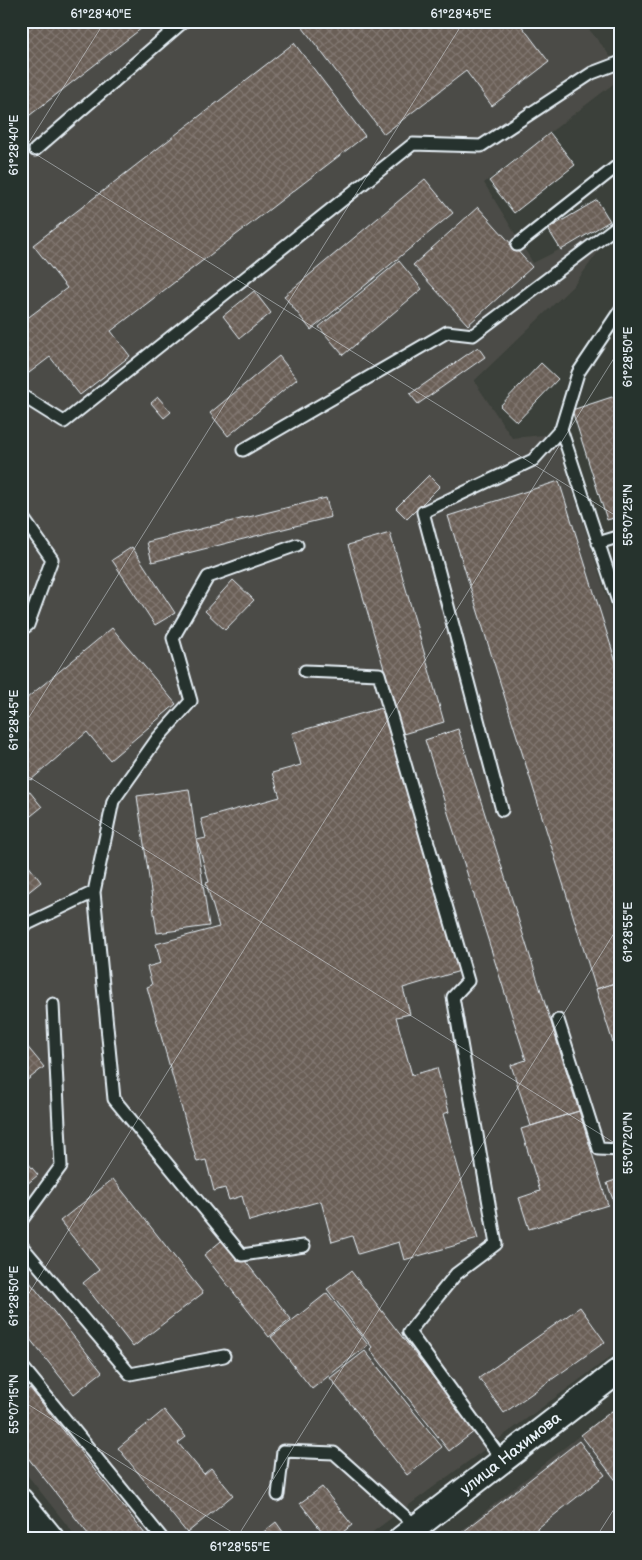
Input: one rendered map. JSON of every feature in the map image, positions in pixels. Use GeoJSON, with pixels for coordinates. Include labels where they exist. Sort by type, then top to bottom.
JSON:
{"type":"FeatureCollection","features":[{"type":"Feature","properties":{"kind":"street","name":"улица Нахимова"},"geometry":{"type":"LineString","coordinates":[[409,1533],[621,1369]]}},
{"type":"Feature","properties":{"kind":"street"},"geometry":{"type":"LineString","coordinates":[[21,1501],[52,1539]]}},
{"type":"Feature","properties":{"kind":"lane"},"geometry":{"type":"LineString","coordinates":[[35,150],[184,21]]}},
{"type":"Feature","properties":{"kind":"lane"},"geometry":{"type":"LineString","coordinates":[[21,395],[64,422],[413,144],[481,146],[592,73],[621,62]]}},
{"type":"Feature","properties":{"kind":"lane"},"geometry":{"type":"LineString","coordinates":[[517,245],[621,164]]}},
{"type":"Feature","properties":{"kind":"lane"},"geometry":{"type":"LineString","coordinates":[[621,219],[621,238]]}},
{"type":"Feature","properties":{"kind":"lane"},"geometry":{"type":"LineString","coordinates":[[243,450],[447,332],[473,335],[620,224]]}},
{"type":"Feature","properties":{"kind":"lane"},"geometry":{"type":"LineString","coordinates":[[502,810],[423,512],[533,460],[561,429],[578,373],[621,309]]}},
{"type":"Feature","properties":{"kind":"lane"},"geometry":{"type":"LineString","coordinates":[[561,429],[621,611]]}},
{"type":"Feature","properties":{"kind":"lane"},"geometry":{"type":"LineString","coordinates":[[21,515],[52,559],[28,625],[21,630]]}},
{"type":"Feature","properties":{"kind":"lane"},"geometry":{"type":"LineString","coordinates":[[598,543],[621,536]]}},
{"type":"Feature","properties":{"kind":"lane"},"geometry":{"type":"LineString","coordinates":[[297,544],[208,577],[173,638],[191,701],[157,739],[113,801],[94,892],[114,1099],[242,1255],[304,1246]]}},
{"type":"Feature","properties":{"kind":"lane"},"geometry":{"type":"LineString","coordinates":[[305,671],[379,674],[468,981],[453,997],[496,1244],[456,1274],[409,1332],[503,1461]]}},
{"type":"Feature","properties":{"kind":"lane"},"geometry":{"type":"LineString","coordinates":[[21,927],[94,892]]}},
{"type":"Feature","properties":{"kind":"lane"},"geometry":{"type":"LineString","coordinates":[[21,1221],[61,1166],[52,1004]]}},
{"type":"Feature","properties":{"kind":"lane"},"geometry":{"type":"LineString","coordinates":[[558,1020],[600,1149],[621,1150]]}},
{"type":"Feature","properties":{"kind":"lane"},"geometry":{"type":"LineString","coordinates":[[21,1245],[130,1374],[224,1356]]}},
{"type":"Feature","properties":{"kind":"lane"},"geometry":{"type":"LineString","coordinates":[[21,1365],[160,1537]]}},
{"type":"Feature","properties":{"kind":"lane"},"geometry":{"type":"LineString","coordinates":[[278,1495],[283,1451],[334,1454],[409,1533]]}},
{"type":"Feature","properties":{"kind":"shaded area"},"geometry":{"type":"Polygon","coordinates":[[[21,21],[582,21],[621,71],[621,78],[484,183],[533,263],[585,237],[598,252],[574,285],[474,381],[512,438],[555,434],[621,642],[621,1349],[363,1539],[78,1539],[21,1467],[21,21]]]}},
{"type":"Feature","properties":{"kind":"shaded area"},"geometry":{"type":"Polygon","coordinates":[[[621,1402],[621,1539],[451,1539],[621,1402]]]}},
{"type":"Feature","properties":{"kind":"building"},"geometry":{"type":"Polygon","coordinates":[[[21,21],[151,21],[21,122],[21,21]]]}},
{"type":"Feature","properties":{"kind":"building"},"geometry":{"type":"Polygon","coordinates":[[[312,21],[518,21],[549,62],[492,106],[466,71],[384,134],[303,28],[312,21]]]}},
{"type":"Feature","properties":{"kind":"building"},"geometry":{"type":"Polygon","coordinates":[[[294,43],[365,136],[111,331],[130,356],[80,395],[50,357],[21,379],[21,323],[67,288],[33,245],[294,43]]]}},
{"type":"Feature","properties":{"kind":"building"},"geometry":{"type":"Polygon","coordinates":[[[550,133],[575,165],[514,213],[489,181],[550,133]]]}},
{"type":"Feature","properties":{"kind":"building"},"geometry":{"type":"Polygon","coordinates":[[[425,179],[453,213],[311,330],[284,296],[425,179]]]}},
{"type":"Feature","properties":{"kind":"building"},"geometry":{"type":"Polygon","coordinates":[[[597,200],[610,221],[561,250],[548,229],[597,200]]]}},
{"type":"Feature","properties":{"kind":"building"},"geometry":{"type":"Polygon","coordinates":[[[478,207],[532,267],[468,325],[413,265],[478,207]]]}},
{"type":"Feature","properties":{"kind":"building"},"geometry":{"type":"Polygon","coordinates":[[[399,261],[422,289],[343,355],[319,327],[399,261]]]}},
{"type":"Feature","properties":{"kind":"building"},"geometry":{"type":"Polygon","coordinates":[[[254,291],[271,313],[240,338],[223,316],[254,291]]]}},
{"type":"Feature","properties":{"kind":"building"},"geometry":{"type":"Polygon","coordinates":[[[478,347],[485,357],[418,404],[410,394],[478,347]]]}},
{"type":"Feature","properties":{"kind":"building"},"geometry":{"type":"Polygon","coordinates":[[[279,356],[297,379],[228,436],[210,413],[279,356]]]}},
{"type":"Feature","properties":{"kind":"building"},"geometry":{"type":"Polygon","coordinates":[[[541,363],[558,379],[517,422],[500,406],[541,363]]]}},
{"type":"Feature","properties":{"kind":"building"},"geometry":{"type":"Polygon","coordinates":[[[621,394],[621,516],[607,520],[572,410],[621,394]]]}},
{"type":"Feature","properties":{"kind":"building"},"geometry":{"type":"Polygon","coordinates":[[[158,397],[171,412],[164,418],[151,403],[158,397]]]}},
{"type":"Feature","properties":{"kind":"building"},"geometry":{"type":"Polygon","coordinates":[[[429,475],[440,486],[407,519],[396,508],[429,475]]]}},
{"type":"Feature","properties":{"kind":"building"},"geometry":{"type":"Polygon","coordinates":[[[559,481],[621,678],[621,981],[596,989],[448,516],[559,481]]]}},
{"type":"Feature","properties":{"kind":"building"},"geometry":{"type":"Polygon","coordinates":[[[326,498],[331,517],[152,562],[147,542],[326,498]]]}},
{"type":"Feature","properties":{"kind":"building"},"geometry":{"type":"Polygon","coordinates":[[[390,533],[444,722],[403,734],[348,545],[390,533]]]}},
{"type":"Feature","properties":{"kind":"building"},"geometry":{"type":"Polygon","coordinates":[[[132,547],[175,613],[155,625],[112,560],[132,547]]]}},
{"type":"Feature","properties":{"kind":"building"},"geometry":{"type":"Polygon","coordinates":[[[233,580],[254,600],[225,630],[205,611],[233,580]]]}},
{"type":"Feature","properties":{"kind":"building"},"geometry":{"type":"Polygon","coordinates":[[[112,628],[176,704],[110,760],[87,732],[31,780],[21,768],[21,703],[112,628]]]}},
{"type":"Feature","properties":{"kind":"building"},"geometry":{"type":"Polygon","coordinates":[[[385,707],[460,971],[403,988],[410,1014],[396,1017],[412,1075],[437,1068],[449,1112],[443,1114],[478,1239],[404,1260],[399,1242],[358,1254],[352,1236],[332,1242],[321,1201],[249,1221],[242,1196],[229,1200],[225,1188],[214,1191],[206,1160],[197,1162],[147,987],[152,985],[147,967],[161,963],[156,944],[219,927],[206,883],[209,882],[197,840],[206,838],[201,819],[280,797],[272,773],[301,765],[292,733],[385,707]]]}},
{"type":"Feature","properties":{"kind":"building"},"geometry":{"type":"Polygon","coordinates":[[[458,729],[579,1111],[531,1126],[511,1065],[526,1060],[425,740],[458,729]]]}},
{"type":"Feature","properties":{"kind":"building"},"geometry":{"type":"Polygon","coordinates":[[[21,781],[42,807],[21,824],[21,781]]]}},
{"type":"Feature","properties":{"kind":"building"},"geometry":{"type":"Polygon","coordinates":[[[189,789],[209,926],[157,933],[137,796],[189,789]]]}},
{"type":"Feature","properties":{"kind":"building"},"geometry":{"type":"Polygon","coordinates":[[[21,856],[41,882],[21,898],[21,856]]]}},
{"type":"Feature","properties":{"kind":"building"},"geometry":{"type":"Polygon","coordinates":[[[621,981],[621,1068],[596,989],[621,981]]]}},
{"type":"Feature","properties":{"kind":"building"},"geometry":{"type":"Polygon","coordinates":[[[21,1039],[44,1067],[21,1085],[21,1039]]]}},
{"type":"Feature","properties":{"kind":"building"},"geometry":{"type":"Polygon","coordinates":[[[579,1111],[608,1205],[529,1229],[519,1198],[540,1191],[521,1129],[579,1111]]]}},
{"type":"Feature","properties":{"kind":"building"},"geometry":{"type":"Polygon","coordinates":[[[21,1155],[38,1175],[21,1189],[21,1155]]]}},
{"type":"Feature","properties":{"kind":"building"},"geometry":{"type":"Polygon","coordinates":[[[621,1178],[621,1222],[607,1183],[621,1178]]]}},
{"type":"Feature","properties":{"kind":"building"},"geometry":{"type":"Polygon","coordinates":[[[113,1179],[203,1293],[133,1347],[83,1283],[99,1270],[60,1221],[113,1179]]]}},
{"type":"Feature","properties":{"kind":"building"},"geometry":{"type":"Polygon","coordinates":[[[226,1237],[291,1319],[269,1337],[204,1255],[226,1237]]]}},
{"type":"Feature","properties":{"kind":"building"},"geometry":{"type":"Polygon","coordinates":[[[21,1271],[102,1372],[74,1394],[21,1328],[21,1271]]]}},
{"type":"Feature","properties":{"kind":"building"},"geometry":{"type":"Polygon","coordinates":[[[351,1271],[475,1431],[449,1451],[370,1349],[372,1347],[327,1289],[351,1271]]]}},
{"type":"Feature","properties":{"kind":"building"},"geometry":{"type":"Polygon","coordinates":[[[327,1293],[368,1345],[312,1389],[271,1337],[327,1293]]]}},
{"type":"Feature","properties":{"kind":"building"},"geometry":{"type":"Polygon","coordinates":[[[580,1307],[605,1342],[504,1413],[479,1378],[580,1307]]]}},
{"type":"Feature","properties":{"kind":"building"},"geometry":{"type":"Polygon","coordinates":[[[365,1351],[442,1447],[407,1475],[330,1378],[365,1351]]]}},
{"type":"Feature","properties":{"kind":"building"},"geometry":{"type":"Polygon","coordinates":[[[30,1388],[149,1539],[92,1539],[21,1449],[21,1394],[30,1388]]]}},
{"type":"Feature","properties":{"kind":"building"},"geometry":{"type":"Polygon","coordinates":[[[621,1404],[621,1487],[581,1435],[621,1404]]]}},
{"type":"Feature","properties":{"kind":"building"},"geometry":{"type":"Polygon","coordinates":[[[164,1410],[186,1437],[178,1443],[204,1474],[211,1468],[233,1495],[187,1533],[118,1448],[164,1410]]]}},
{"type":"Feature","properties":{"kind":"building"},"geometry":{"type":"Polygon","coordinates":[[[579,1441],[605,1475],[524,1539],[454,1539],[579,1441]]]}},
{"type":"Feature","properties":{"kind":"building"},"geometry":{"type":"Polygon","coordinates":[[[322,1487],[352,1525],[334,1539],[328,1539],[300,1503],[322,1487]]]}},
{"type":"Feature","properties":{"kind":"building"},"geometry":{"type":"Polygon","coordinates":[[[276,1522],[288,1539],[255,1539],[276,1522]]]}}]}
